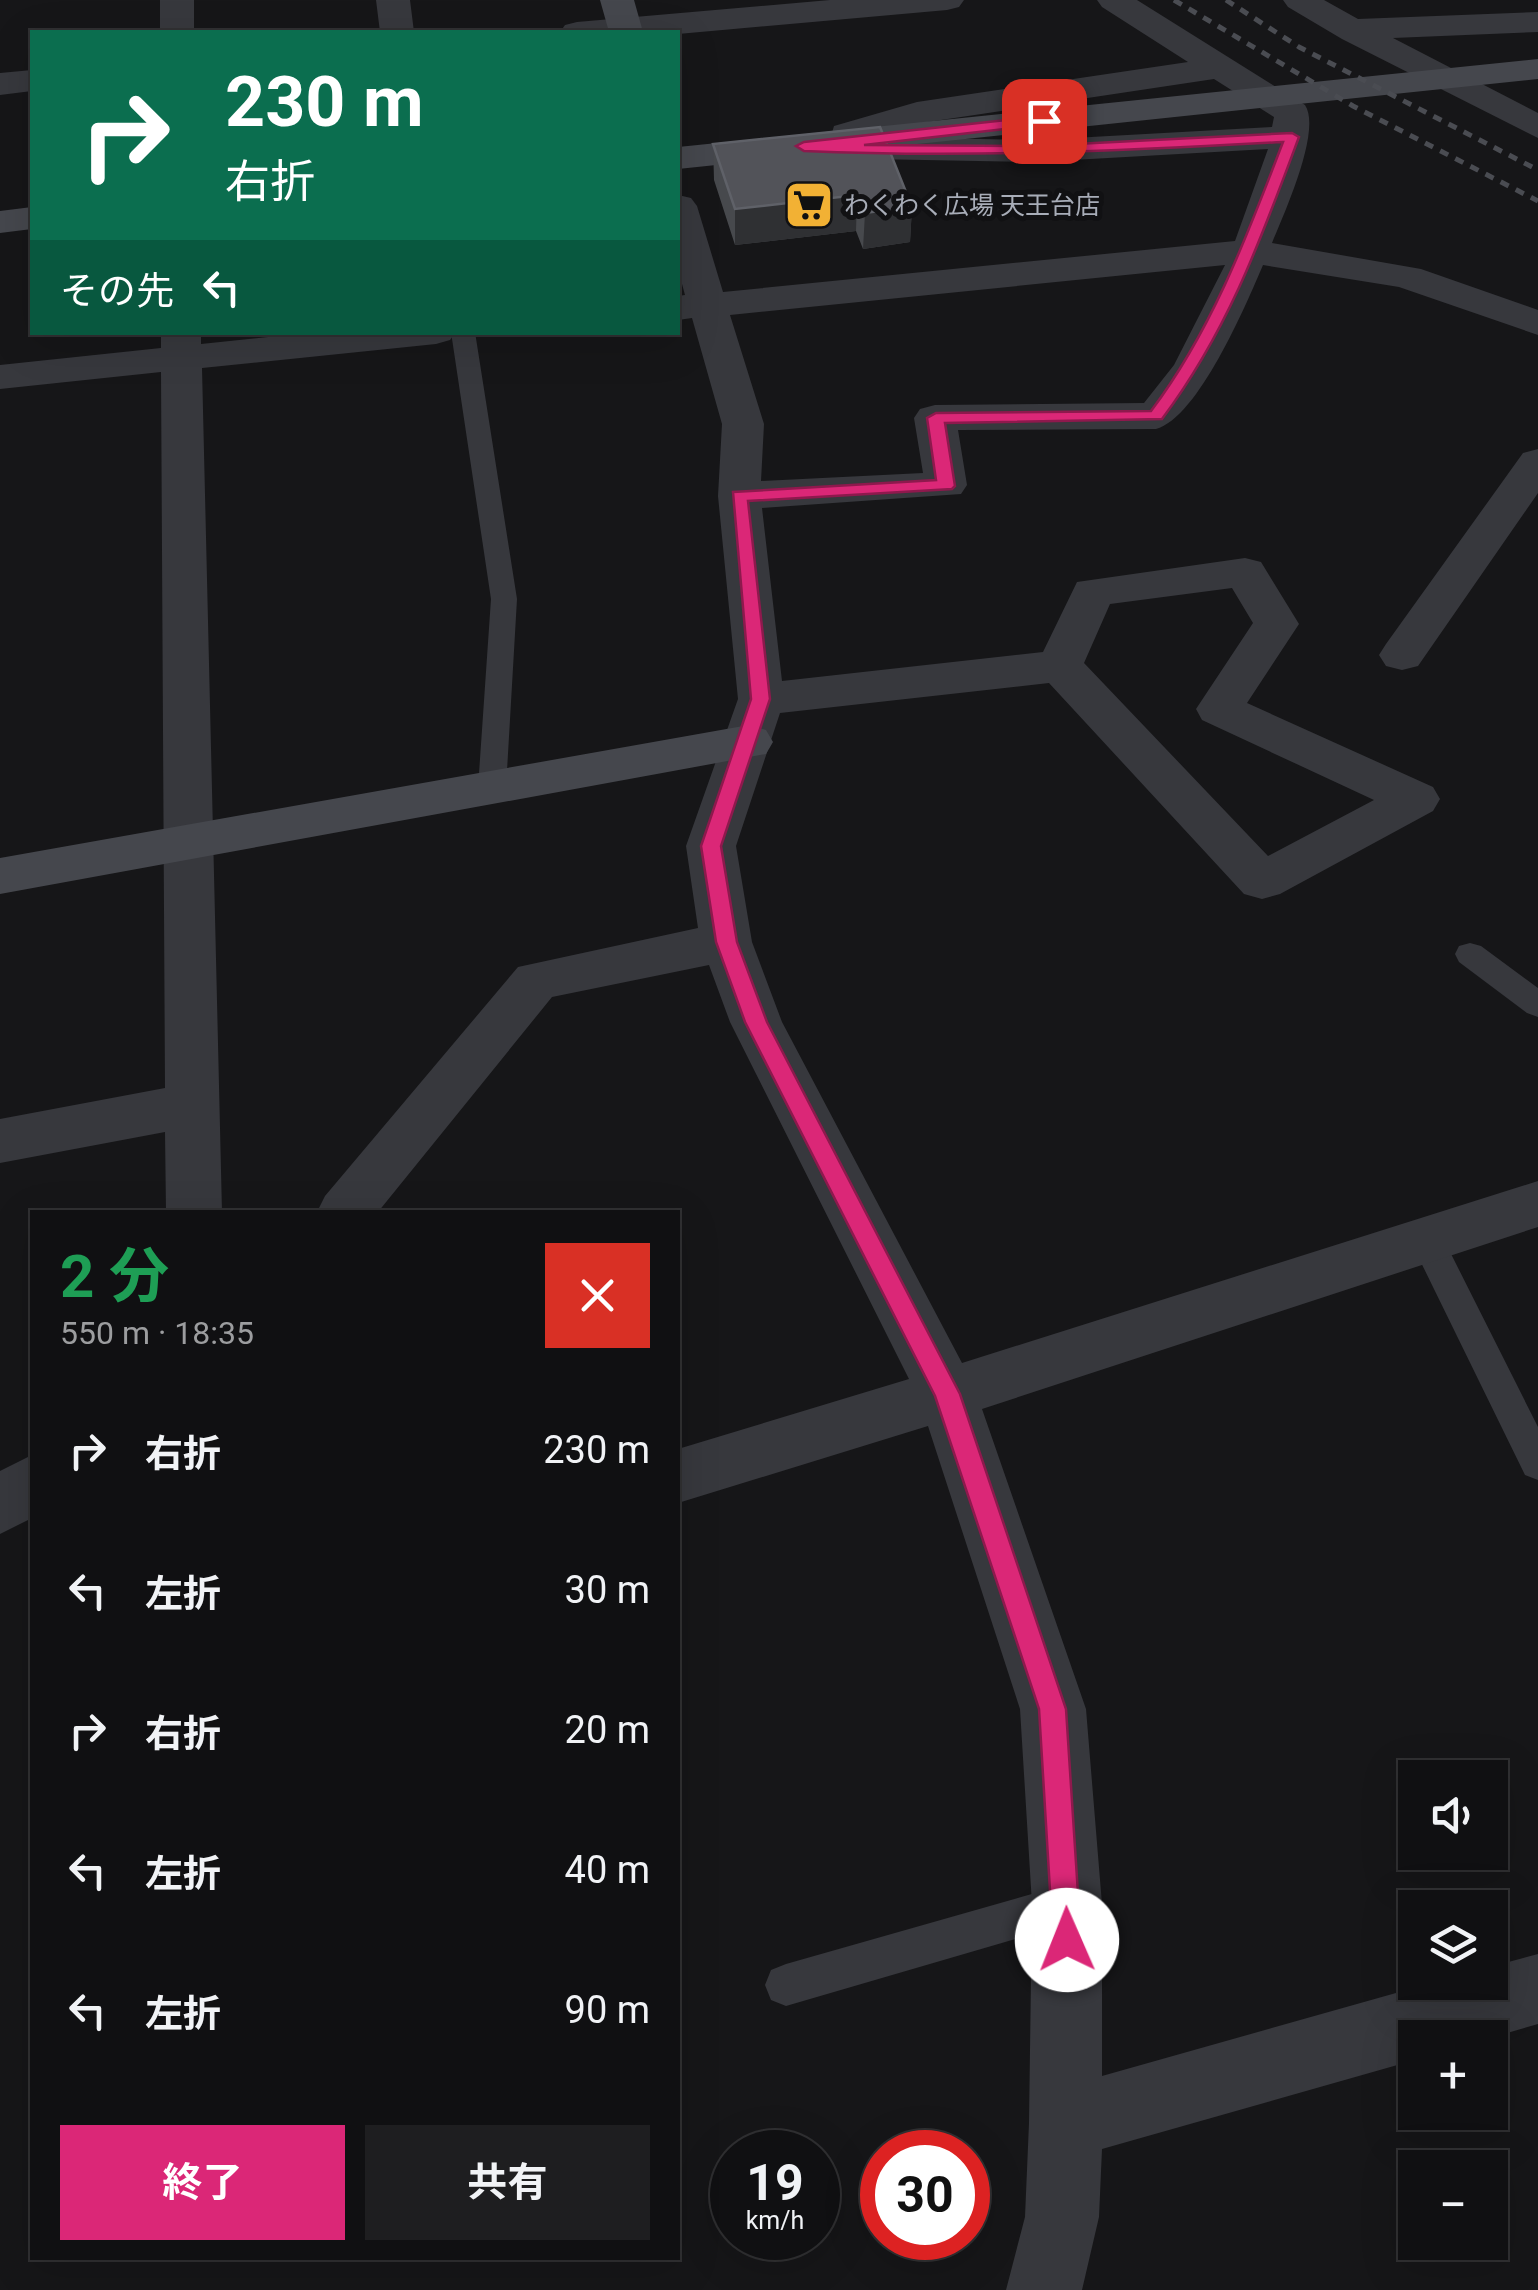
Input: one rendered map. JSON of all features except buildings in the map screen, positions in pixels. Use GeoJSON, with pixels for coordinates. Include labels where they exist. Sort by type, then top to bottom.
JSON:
{"type":"FeatureCollection","features":[{"type":"Feature","properties":{"kind":"street"},"geometry":{"type":"LineString","coordinates":[[177,0],[177,30]]}},
{"type":"Feature","properties":{"kind":"street"},"geometry":{"type":"LineString","coordinates":[[393,0],[397,30]]}},
{"type":"Feature","properties":{"kind":"street"},"geometry":{"type":"LineString","coordinates":[[584,30],[622,20],[947,0]]}},
{"type":"Feature","properties":{"kind":"street"},"geometry":{"type":"LineString","coordinates":[[739,496],[946,486],[936,418],[1156,416],[1193,366],[1249,251],[1292,137],[1292,113],[1114,0]]}},
{"type":"Feature","properties":{"kind":"street"},"geometry":{"type":"LineString","coordinates":[[1300,0],[1536,125]]}},
{"type":"Feature","properties":{"kind":"street"},"geometry":{"type":"LineString","coordinates":[[1352,30],[1538,22]]}},
{"type":"Feature","properties":{"kind":"street"},"geometry":{"type":"LineString","coordinates":[[804,146],[917,113],[1217,68]]}},
{"type":"Feature","properties":{"kind":"street"},"geometry":{"type":"LineString","coordinates":[[680,158],[1528,70]]}},
{"type":"Feature","properties":{"kind":"street"},"geometry":{"type":"LineString","coordinates":[[0,84],[30,81]]}},
{"type":"Feature","properties":{"kind":"street"},"geometry":{"type":"LineString","coordinates":[[804,146],[932,152],[1036,151],[1292,137]]}},
{"type":"Feature","properties":{"kind":"street"},"geometry":{"type":"LineString","coordinates":[[0,222],[30,218]]}},
{"type":"Feature","properties":{"kind":"street"},"geometry":{"type":"LineString","coordinates":[[680,219],[693,306],[743,424],[739,496],[754,721],[711,846],[726,942],[756,1022],[947,1394],[1053,1709],[1067,1904],[1066,2122],[1062,2216],[1044,2290]]}},
{"type":"Feature","properties":{"kind":"street"},"geometry":{"type":"LineString","coordinates":[[693,306],[1249,251],[1406,278],[1538,323]]}},
{"type":"Feature","properties":{"kind":"street"},"geometry":{"type":"LineString","coordinates":[[0,378],[181,346],[381,335]]}},
{"type":"Feature","properties":{"kind":"street"},"geometry":{"type":"LineString","coordinates":[[181,346],[194,1210]]}},
{"type":"Feature","properties":{"kind":"street"},"geometry":{"type":"LineString","coordinates":[[1402,654],[1538,462]]}},
{"type":"Feature","properties":{"kind":"street"},"geometry":{"type":"LineString","coordinates":[[1245,572],[1276,624],[1219,709],[1416,799],[1262,881],[1060,666],[1093,592],[1245,572]]}},
{"type":"Feature","properties":{"kind":"street"},"geometry":{"type":"LineString","coordinates":[[0,876],[492,788],[754,721],[1060,666]]}},
{"type":"Feature","properties":{"kind":"street"},"geometry":{"type":"LineString","coordinates":[[347,1210],[536,981],[726,942]]}},
{"type":"Feature","properties":{"kind":"street"},"geometry":{"type":"LineString","coordinates":[[0,1141],[192,1105]]}},
{"type":"Feature","properties":{"kind":"street"},"geometry":{"type":"LineString","coordinates":[[680,1475],[1538,1204]]}},
{"type":"Feature","properties":{"kind":"street"},"geometry":{"type":"LineString","coordinates":[[0,1506],[30,1485]]}},
{"type":"Feature","properties":{"kind":"street"},"geometry":{"type":"LineString","coordinates":[[1066,2122],[1538,1989]]}},
{"type":"Feature","properties":{"kind":"lane"},"geometry":{"type":"LineString","coordinates":[[463,335],[504,599],[492,788]]}},
{"type":"Feature","properties":{"kind":"lane"},"geometry":{"type":"LineString","coordinates":[[1470,954],[1538,1005]]}},
{"type":"Feature","properties":{"kind":"lane"},"geometry":{"type":"LineString","coordinates":[[1427,1240],[1538,1464]]}},
{"type":"Feature","properties":{"kind":"lane"},"geometry":{"type":"LineString","coordinates":[[786,1985],[1067,1904]]}},
{"type":"Feature","properties":{"kind":"railway"},"geometry":{"type":"LineString","coordinates":[[1174,0],[1353,106],[1538,201]]}},
{"type":"Feature","properties":{"kind":"railway"},"geometry":{"type":"LineString","coordinates":[[1226,0],[1299,47],[1538,170]]}},
{"type":"Feature","properties":{"kind":"place","name":"わくわく広場 天王台店"},"geometry":{"type":"Point","coordinates":[809,205]}},
{"type":"Feature","properties":{"kind":"route"},"geometry":{"type":"LineString","coordinates":[[1044,121],[804,146],[932,152],[1036,151],[1292,137],[1249,251],[1193,366],[1156,416],[936,418],[946,486],[739,496],[760,699],[711,846],[726,942],[756,1022],[947,1394],[1053,1709],[1067,1940]]}}]}
